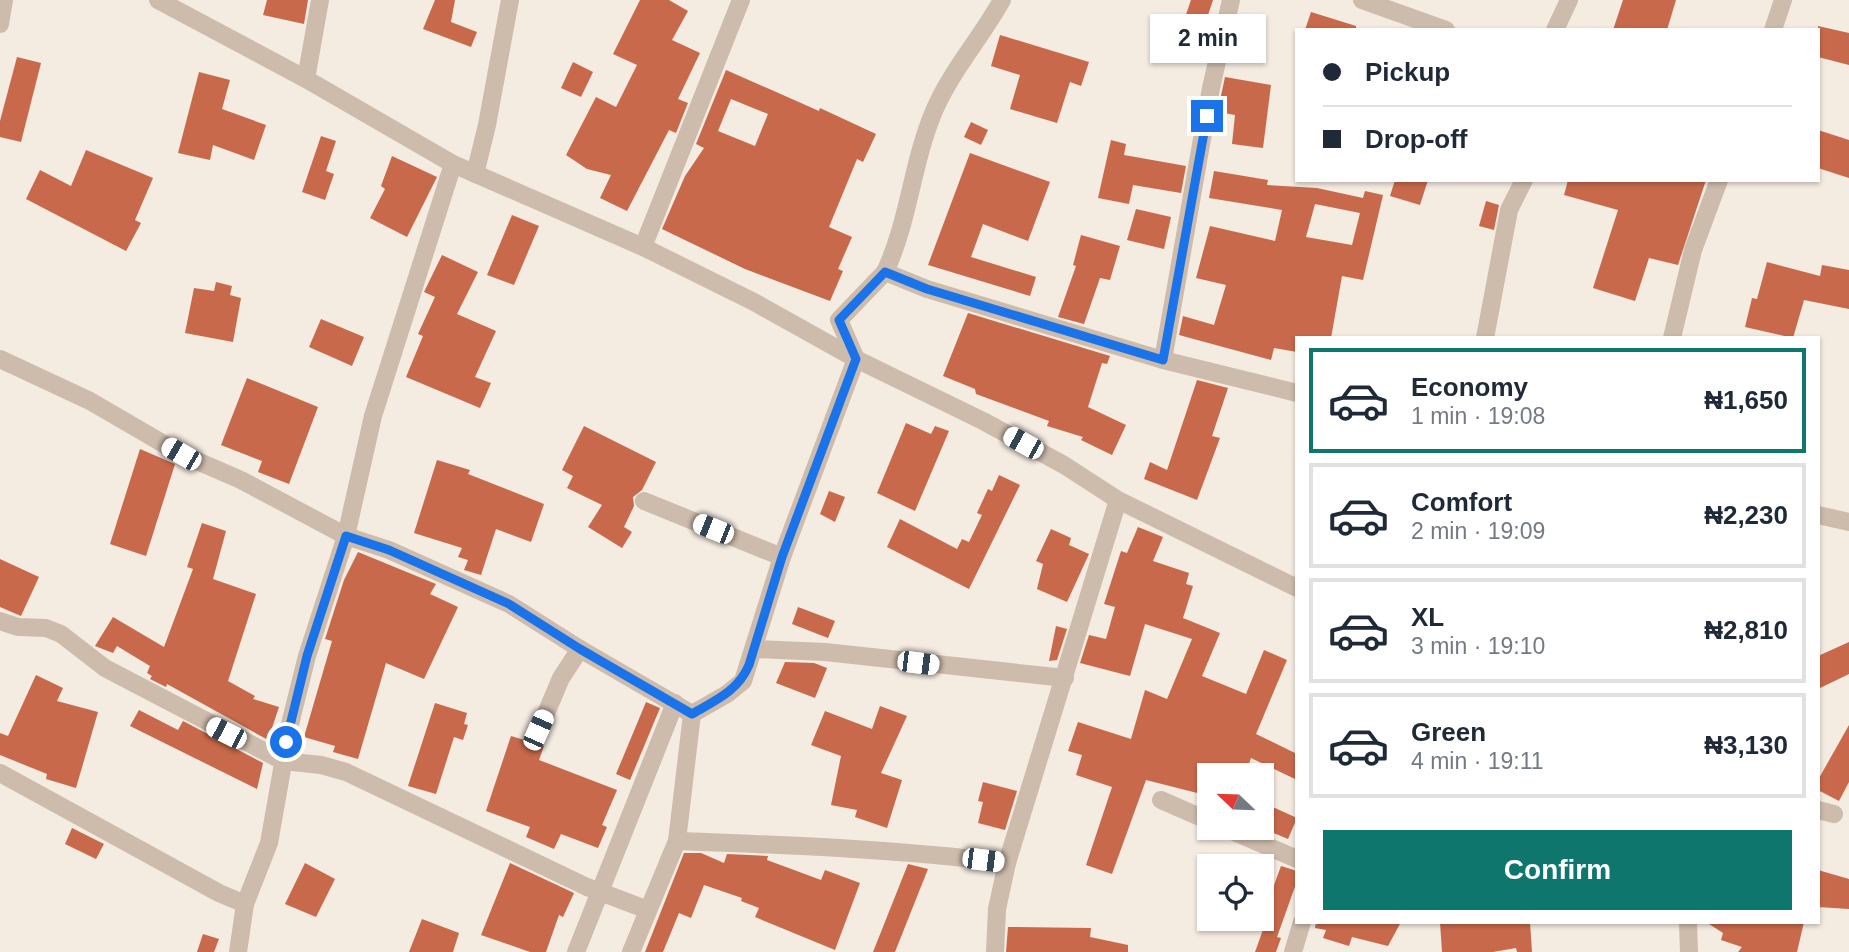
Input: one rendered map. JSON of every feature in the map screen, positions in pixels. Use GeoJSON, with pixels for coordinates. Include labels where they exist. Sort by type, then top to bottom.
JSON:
{"type":"FeatureCollection","features":[{"type":"Feature","properties":{"kind":"street"},"geometry":{"type":"LineString","coordinates":[[0,24],[4,0]]}},
{"type":"Feature","properties":{"kind":"street"},"geometry":{"type":"LineString","coordinates":[[158,0],[306,79],[453,164],[643,247],[754,302],[856,359],[983,421],[1064,465],[1118,500],[1295,588]]}},
{"type":"Feature","properties":{"kind":"street"},"geometry":{"type":"LineString","coordinates":[[306,79],[320,0]]}},
{"type":"Feature","properties":{"kind":"street"},"geometry":{"type":"LineString","coordinates":[[475,174],[487,125],[510,0]]}},
{"type":"Feature","properties":{"kind":"street"},"geometry":{"type":"LineString","coordinates":[[643,247],[741,0]]}},
{"type":"Feature","properties":{"kind":"street"},"geometry":{"type":"LineString","coordinates":[[692,714],[727,694],[743,681],[782,557],[856,359],[839,320],[885,272],[900,240],[909,189],[933,113],[947,83],[1002,0]]}},
{"type":"Feature","properties":{"kind":"street"},"geometry":{"type":"LineString","coordinates":[[1163,360],[1211,88],[1231,0]]}},
{"type":"Feature","properties":{"kind":"street"},"geometry":{"type":"LineString","coordinates":[[1362,0],[1440,28]]}},
{"type":"Feature","properties":{"kind":"street"},"geometry":{"type":"LineString","coordinates":[[1556,28],[1569,0]]}},
{"type":"Feature","properties":{"kind":"street"},"geometry":{"type":"LineString","coordinates":[[1774,28],[1783,0]]}},
{"type":"Feature","properties":{"kind":"street"},"geometry":{"type":"LineString","coordinates":[[241,951],[245,904],[269,843],[283,761],[307,656],[346,536],[373,416],[453,164]]}},
{"type":"Feature","properties":{"kind":"street"},"geometry":{"type":"LineString","coordinates":[[1485,336],[1509,210],[1523,182]]}},
{"type":"Feature","properties":{"kind":"street"},"geometry":{"type":"LineString","coordinates":[[1672,336],[1693,250],[1718,182]]}},
{"type":"Feature","properties":{"kind":"street"},"geometry":{"type":"LineString","coordinates":[[885,272],[927,289],[1163,360],[1295,393]]}},
{"type":"Feature","properties":{"kind":"street"},"geometry":{"type":"LineString","coordinates":[[0,359],[90,401],[181,454],[241,480],[346,536],[389,550],[509,604],[692,714]]}},
{"type":"Feature","properties":{"kind":"street"},"geometry":{"type":"LineString","coordinates":[[995,952],[997,909],[1007,863],[1065,678],[1093,574],[1118,500]]}},
{"type":"Feature","properties":{"kind":"street"},"geometry":{"type":"LineString","coordinates":[[644,501],[782,557]]}},
{"type":"Feature","properties":{"kind":"street"},"geometry":{"type":"LineString","coordinates":[[1820,515],[1849,522]]}},
{"type":"Feature","properties":{"kind":"street"},"geometry":{"type":"LineString","coordinates":[[0,621],[18,627],[46,628],[61,634],[105,668],[283,761],[321,765],[345,772],[602,893],[648,910]]}},
{"type":"Feature","properties":{"kind":"street"},"geometry":{"type":"LineString","coordinates":[[538,730],[561,678],[580,649]]}},
{"type":"Feature","properties":{"kind":"street"},"geometry":{"type":"LineString","coordinates":[[755,649],[825,652],[1065,678]]}},
{"type":"Feature","properties":{"kind":"street"},"geometry":{"type":"LineString","coordinates":[[576,952],[602,893],[675,703]]}},
{"type":"Feature","properties":{"kind":"street"},"geometry":{"type":"LineString","coordinates":[[631,952],[677,841],[692,714]]}},
{"type":"Feature","properties":{"kind":"street"},"geometry":{"type":"LineString","coordinates":[[0,773],[219,893],[245,904]]}},
{"type":"Feature","properties":{"kind":"street"},"geometry":{"type":"LineString","coordinates":[[1161,800],[1197,816]]}},
{"type":"Feature","properties":{"kind":"street"},"geometry":{"type":"LineString","coordinates":[[1253,840],[1295,858]]}},
{"type":"Feature","properties":{"kind":"street"},"geometry":{"type":"LineString","coordinates":[[677,841],[810,845],[935,854],[1007,863]]}},
{"type":"Feature","properties":{"kind":"street"},"geometry":{"type":"LineString","coordinates":[[1293,952],[1301,924]]}},
{"type":"Feature","properties":{"kind":"street"},"geometry":{"type":"LineString","coordinates":[[1688,924],[1689,952]]}},
{"type":"Feature","properties":{"kind":"building"},"geometry":{"type":"Polygon","coordinates":[[[267,0],[308,0],[304,24],[263,15],[267,0]]]}},
{"type":"Feature","properties":{"kind":"building"},"geometry":{"type":"Polygon","coordinates":[[[435,0],[455,0],[451,22],[477,32],[471,47],[423,29],[435,0]]]}},
{"type":"Feature","properties":{"kind":"building"},"geometry":{"type":"Polygon","coordinates":[[[640,0],[669,0],[688,11],[672,40],[700,53],[678,99],[688,103],[676,133],[669,130],[627,211],[600,198],[611,175],[587,169],[566,155],[596,97],[616,107],[637,65],[613,54],[640,0]]]}},
{"type":"Feature","properties":{"kind":"building"},"geometry":{"type":"Polygon","coordinates":[[[1191,0],[1213,0],[1201,36],[1181,29],[1191,0]]]}},
{"type":"Feature","properties":{"kind":"building"},"geometry":{"type":"Polygon","coordinates":[[[1623,0],[1676,0],[1668,28],[1614,28],[1623,0]]]}},
{"type":"Feature","properties":{"kind":"building"},"geometry":{"type":"Polygon","coordinates":[[[1311,12],[1356,26],[1356,28],[1306,28],[1311,12]]]}},
{"type":"Feature","properties":{"kind":"building"},"geometry":{"type":"Polygon","coordinates":[[[1818,28],[1849,33],[1849,65],[1820,58],[1818,28]]]}},
{"type":"Feature","properties":{"kind":"building"},"geometry":{"type":"Polygon","coordinates":[[[1000,35],[1089,62],[1081,86],[1070,82],[1057,123],[1010,109],[1020,75],[991,66],[1000,35]]]}},
{"type":"Feature","properties":{"kind":"building"},"geometry":{"type":"Polygon","coordinates":[[[17,57],[41,63],[21,142],[0,137],[0,121],[17,57]]]}},
{"type":"Feature","properties":{"kind":"building"},"geometry":{"type":"Polygon","coordinates":[[[573,62],[593,72],[581,97],[561,88],[573,62]]]}},
{"type":"Feature","properties":{"kind":"building"},"geometry":{"type":"Polygon","coordinates":[[[726,70],[876,134],[863,162],[857,159],[829,227],[852,237],[838,269],[843,271],[830,301],[745,269],[662,229],[685,176],[704,148],[696,144],[726,70]],[[731,99],[718,131],[755,146],[768,114],[731,99]]]}},
{"type":"Feature","properties":{"kind":"building"},"geometry":{"type":"Polygon","coordinates":[[[199,72],[230,80],[222,109],[266,125],[254,160],[213,145],[210,160],[178,153],[199,72]]]}},
{"type":"Feature","properties":{"kind":"building"},"geometry":{"type":"Polygon","coordinates":[[[1225,77],[1271,85],[1263,148],[1232,144],[1235,115],[1224,113],[1225,107],[1219,105],[1225,77]]]}},
{"type":"Feature","properties":{"kind":"building"},"geometry":{"type":"Polygon","coordinates":[[[971,122],[988,130],[981,145],[964,137],[971,122]]]}},
{"type":"Feature","properties":{"kind":"building"},"geometry":{"type":"Polygon","coordinates":[[[1820,131],[1849,140],[1849,178],[1820,169],[1820,131]]]}},
{"type":"Feature","properties":{"kind":"building"},"geometry":{"type":"Polygon","coordinates":[[[321,136],[336,141],[326,171],[334,174],[325,200],[302,192],[321,136]]]}},
{"type":"Feature","properties":{"kind":"building"},"geometry":{"type":"Polygon","coordinates":[[[1111,140],[1126,144],[1124,155],[1186,166],[1181,193],[1133,185],[1129,204],[1098,198],[1111,140]]]}},
{"type":"Feature","properties":{"kind":"building"},"geometry":{"type":"Polygon","coordinates":[[[86,150],[153,178],[135,220],[141,223],[126,251],[26,199],[40,170],[71,186],[86,150]]]}},
{"type":"Feature","properties":{"kind":"building"},"geometry":{"type":"Polygon","coordinates":[[[970,153],[1050,182],[1028,241],[983,224],[971,257],[1036,277],[1030,296],[928,265],[970,153]]]}},
{"type":"Feature","properties":{"kind":"building"},"geometry":{"type":"Polygon","coordinates":[[[392,156],[437,177],[407,237],[370,218],[385,189],[381,186],[392,156]]]}},
{"type":"Feature","properties":{"kind":"building"},"geometry":{"type":"Polygon","coordinates":[[[1214,171],[1268,180],[1267,185],[1317,188],[1363,198],[1365,191],[1383,195],[1363,280],[1342,276],[1331,336],[1295,336],[1295,352],[1274,348],[1271,360],[1179,335],[1183,316],[1214,325],[1226,285],[1196,278],[1210,226],[1275,241],[1282,210],[1209,198],[1214,171]],[[1315,204],[1306,237],[1352,245],[1360,213],[1315,204]]]}},
{"type":"Feature","properties":{"kind":"building"},"geometry":{"type":"Polygon","coordinates":[[[1394,182],[1427,182],[1420,205],[1390,196],[1394,182]]]}},
{"type":"Feature","properties":{"kind":"building"},"geometry":{"type":"Polygon","coordinates":[[[1567,182],[1705,182],[1678,265],[1649,258],[1635,301],[1593,288],[1618,210],[1564,195],[1567,182]]]}},
{"type":"Feature","properties":{"kind":"building"},"geometry":{"type":"Polygon","coordinates":[[[1486,201],[1499,205],[1494,230],[1479,226],[1486,201]]]}},
{"type":"Feature","properties":{"kind":"building"},"geometry":{"type":"Polygon","coordinates":[[[1136,209],[1171,217],[1164,249],[1127,240],[1136,209]]]}},
{"type":"Feature","properties":{"kind":"building"},"geometry":{"type":"Polygon","coordinates":[[[512,215],[539,226],[514,285],[487,275],[512,215]]]}},
{"type":"Feature","properties":{"kind":"building"},"geometry":{"type":"Polygon","coordinates":[[[1081,235],[1120,246],[1110,280],[1100,278],[1084,324],[1058,317],[1076,266],[1073,265],[1081,235]]]}},
{"type":"Feature","properties":{"kind":"building"},"geometry":{"type":"Polygon","coordinates":[[[442,255],[478,272],[457,314],[496,331],[475,377],[491,383],[480,408],[406,377],[423,336],[418,334],[435,297],[424,292],[442,255]]]}},
{"type":"Feature","properties":{"kind":"building"},"geometry":{"type":"Polygon","coordinates":[[[1767,262],[1820,276],[1822,265],[1849,270],[1849,309],[1804,300],[1794,336],[1745,327],[1752,298],[1757,299],[1767,262]]]}},
{"type":"Feature","properties":{"kind":"building"},"geometry":{"type":"Polygon","coordinates":[[[216,282],[232,286],[230,295],[241,298],[233,342],[185,333],[194,288],[214,291],[216,282]]]}},
{"type":"Feature","properties":{"kind":"building"},"geometry":{"type":"Polygon","coordinates":[[[968,313],[1110,356],[1107,364],[1102,363],[1088,407],[1126,425],[1112,455],[1081,440],[1083,437],[1047,426],[1049,421],[976,394],[975,389],[943,376],[968,313]]]}},
{"type":"Feature","properties":{"kind":"building"},"geometry":{"type":"Polygon","coordinates":[[[321,319],[364,337],[352,366],[309,347],[321,319]]]}},
{"type":"Feature","properties":{"kind":"building"},"geometry":{"type":"Polygon","coordinates":[[[247,378],[318,407],[289,484],[258,472],[262,461],[221,445],[247,378]]]}},
{"type":"Feature","properties":{"kind":"building"},"geometry":{"type":"Polygon","coordinates":[[[1197,380],[1228,388],[1212,436],[1220,438],[1197,500],[1144,479],[1150,462],[1167,470],[1197,380]]]}},
{"type":"Feature","properties":{"kind":"building"},"geometry":{"type":"Polygon","coordinates":[[[906,423],[931,434],[935,426],[949,431],[915,511],[877,493],[906,423]]]}},
{"type":"Feature","properties":{"kind":"building"},"geometry":{"type":"Polygon","coordinates":[[[584,426],[656,462],[642,490],[633,497],[634,506],[624,527],[632,532],[622,548],[588,527],[602,505],[567,488],[573,476],[562,470],[584,426]]]}},
{"type":"Feature","properties":{"kind":"building"},"geometry":{"type":"Polygon","coordinates":[[[140,449],[175,464],[146,556],[110,544],[140,449]]]}},
{"type":"Feature","properties":{"kind":"building"},"geometry":{"type":"Polygon","coordinates":[[[437,460],[470,470],[468,474],[544,504],[531,542],[496,529],[481,575],[464,570],[468,560],[458,557],[462,548],[414,533],[437,460]]]}},
{"type":"Feature","properties":{"kind":"building"},"geometry":{"type":"Polygon","coordinates":[[[999,475],[1020,485],[969,589],[887,547],[900,519],[957,549],[962,539],[969,542],[982,515],[977,513],[988,489],[992,491],[999,475]]]}},
{"type":"Feature","properties":{"kind":"building"},"geometry":{"type":"Polygon","coordinates":[[[829,491],[845,497],[835,522],[820,514],[829,491]]]}},
{"type":"Feature","properties":{"kind":"building"},"geometry":{"type":"Polygon","coordinates":[[[202,523],[226,531],[213,579],[256,594],[228,681],[255,696],[253,699],[279,707],[268,740],[167,684],[166,687],[150,679],[152,676],[147,673],[150,666],[117,646],[113,653],[95,646],[113,617],[164,647],[193,569],[187,567],[202,523]]]}},
{"type":"Feature","properties":{"kind":"building"},"geometry":{"type":"Polygon","coordinates":[[[1138,527],[1163,537],[1153,561],[1189,573],[1186,584],[1193,586],[1183,618],[1220,633],[1202,676],[1246,694],[1264,650],[1287,660],[1256,734],[1295,753],[1295,779],[1274,769],[1274,763],[1261,763],[1251,758],[1249,763],[1197,763],[1197,793],[1146,780],[1112,874],[1086,865],[1112,787],[1076,775],[1082,755],[1068,751],[1078,722],[1131,739],[1145,690],[1167,699],[1192,639],[1145,624],[1130,676],[1080,663],[1089,635],[1106,639],[1115,607],[1104,604],[1121,551],[1127,553],[1138,527]]]}},
{"type":"Feature","properties":{"kind":"building"},"geometry":{"type":"Polygon","coordinates":[[[1051,529],[1071,538],[1069,545],[1089,554],[1067,602],[1037,589],[1043,564],[1036,561],[1051,529]]]}},
{"type":"Feature","properties":{"kind":"building"},"geometry":{"type":"Polygon","coordinates":[[[358,552],[436,584],[430,594],[458,607],[424,679],[386,663],[358,759],[333,752],[335,746],[304,737],[332,641],[325,639],[344,580],[358,552]]]}},
{"type":"Feature","properties":{"kind":"building"},"geometry":{"type":"Polygon","coordinates":[[[0,559],[39,577],[21,616],[0,607],[0,559]]]}},
{"type":"Feature","properties":{"kind":"building"},"geometry":{"type":"Polygon","coordinates":[[[798,607],[835,621],[828,638],[792,624],[798,607]]]}},
{"type":"Feature","properties":{"kind":"building"},"geometry":{"type":"Polygon","coordinates":[[[1056,626],[1067,629],[1057,660],[1049,661],[1056,626]]]}},
{"type":"Feature","properties":{"kind":"building"},"geometry":{"type":"Polygon","coordinates":[[[1849,642],[1849,674],[1820,688],[1820,655],[1849,642]]]}},
{"type":"Feature","properties":{"kind":"building"},"geometry":{"type":"Polygon","coordinates":[[[785,662],[814,663],[827,668],[815,698],[776,683],[785,662]]]}},
{"type":"Feature","properties":{"kind":"building"},"geometry":{"type":"Polygon","coordinates":[[[36,675],[63,688],[57,701],[98,712],[76,788],[46,779],[47,774],[0,755],[0,733],[8,736],[36,675]]]}},
{"type":"Feature","properties":{"kind":"building"},"geometry":{"type":"Polygon","coordinates":[[[646,702],[660,708],[630,780],[616,774],[646,702]]]}},
{"type":"Feature","properties":{"kind":"building"},"geometry":{"type":"Polygon","coordinates":[[[435,703],[467,713],[464,724],[468,725],[463,740],[454,737],[436,794],[408,786],[435,703]]]}},
{"type":"Feature","properties":{"kind":"building"},"geometry":{"type":"Polygon","coordinates":[[[880,706],[907,716],[881,773],[902,780],[887,828],[855,817],[857,810],[831,805],[841,756],[811,745],[825,711],[872,729],[880,706]]]}},
{"type":"Feature","properties":{"kind":"building"},"geometry":{"type":"Polygon","coordinates":[[[139,710],[178,730],[183,721],[263,763],[257,789],[130,726],[139,710]]]}},
{"type":"Feature","properties":{"kind":"building"},"geometry":{"type":"Polygon","coordinates":[[[1849,725],[1849,782],[1839,801],[1820,791],[1820,776],[1849,725]]]}},
{"type":"Feature","properties":{"kind":"building"},"geometry":{"type":"Polygon","coordinates":[[[511,736],[544,746],[539,760],[617,790],[602,825],[607,827],[598,848],[561,834],[554,849],[526,837],[530,827],[486,811],[511,736]]]}},
{"type":"Feature","properties":{"kind":"building"},"geometry":{"type":"Polygon","coordinates":[[[983,782],[1017,791],[1005,830],[978,823],[983,802],[978,801],[983,782]]]}},
{"type":"Feature","properties":{"kind":"building"},"geometry":{"type":"Polygon","coordinates":[[[1274,807],[1295,817],[1288,839],[1274,833],[1274,807]]]}},
{"type":"Feature","properties":{"kind":"building"},"geometry":{"type":"Polygon","coordinates":[[[72,828],[104,844],[96,859],[65,844],[72,828]]]}},
{"type":"Feature","properties":{"kind":"building"},"geometry":{"type":"Polygon","coordinates":[[[684,853],[701,853],[724,863],[727,854],[768,856],[767,860],[821,880],[825,870],[860,883],[835,950],[755,917],[759,908],[741,901],[742,898],[704,885],[691,918],[679,913],[663,952],[645,952],[684,853]]]}},
{"type":"Feature","properties":{"kind":"building"},"geometry":{"type":"Polygon","coordinates":[[[305,863],[335,879],[316,917],[285,904],[305,863]]]}},
{"type":"Feature","properties":{"kind":"building"},"geometry":{"type":"Polygon","coordinates":[[[510,863],[574,893],[563,917],[559,915],[546,952],[530,952],[481,935],[510,863]]]}},
{"type":"Feature","properties":{"kind":"building"},"geometry":{"type":"Polygon","coordinates":[[[908,864],[928,869],[895,952],[873,952],[908,864]]]}},
{"type":"Feature","properties":{"kind":"building"},"geometry":{"type":"Polygon","coordinates":[[[1281,866],[1295,870],[1295,887],[1277,937],[1281,938],[1276,952],[1255,952],[1263,931],[1274,931],[1274,885],[1281,866]]]}},
{"type":"Feature","properties":{"kind":"building"},"geometry":{"type":"Polygon","coordinates":[[[1820,871],[1849,879],[1849,909],[1820,907],[1820,871]]]}},
{"type":"Feature","properties":{"kind":"building"},"geometry":{"type":"Polygon","coordinates":[[[422,919],[459,933],[453,952],[409,952],[422,919]]]}},
{"type":"Feature","properties":{"kind":"building"},"geometry":{"type":"Polygon","coordinates":[[[1316,924],[1400,924],[1388,946],[1352,937],[1349,946],[1323,938],[1326,930],[1315,928],[1316,924]]]}},
{"type":"Feature","properties":{"kind":"building"},"geometry":{"type":"Polygon","coordinates":[[[1440,924],[1530,924],[1532,952],[1517,952],[1516,948],[1493,952],[1442,952],[1440,924]]]}},
{"type":"Feature","properties":{"kind":"building"},"geometry":{"type":"Polygon","coordinates":[[[1709,924],[1804,924],[1797,952],[1738,952],[1742,947],[1721,940],[1723,933],[1709,924]]]}},
{"type":"Feature","properties":{"kind":"building"},"geometry":{"type":"Polygon","coordinates":[[[1008,927],[1091,928],[1090,937],[1128,945],[1128,952],[1006,952],[1008,927]]]}},
{"type":"Feature","properties":{"kind":"building"},"geometry":{"type":"Polygon","coordinates":[[[203,934],[219,939],[214,952],[197,952],[203,934]]]}},
{"type":"Feature","properties":{"kind":"route"},"geometry":{"type":"LineString","coordinates":[[286,742],[307,656],[346,536],[389,550],[509,604],[538,624],[692,714],[727,694],[743,681],[782,557],[856,359],[839,320],[885,272],[927,289],[1163,360],[1207,116]]}}]}
